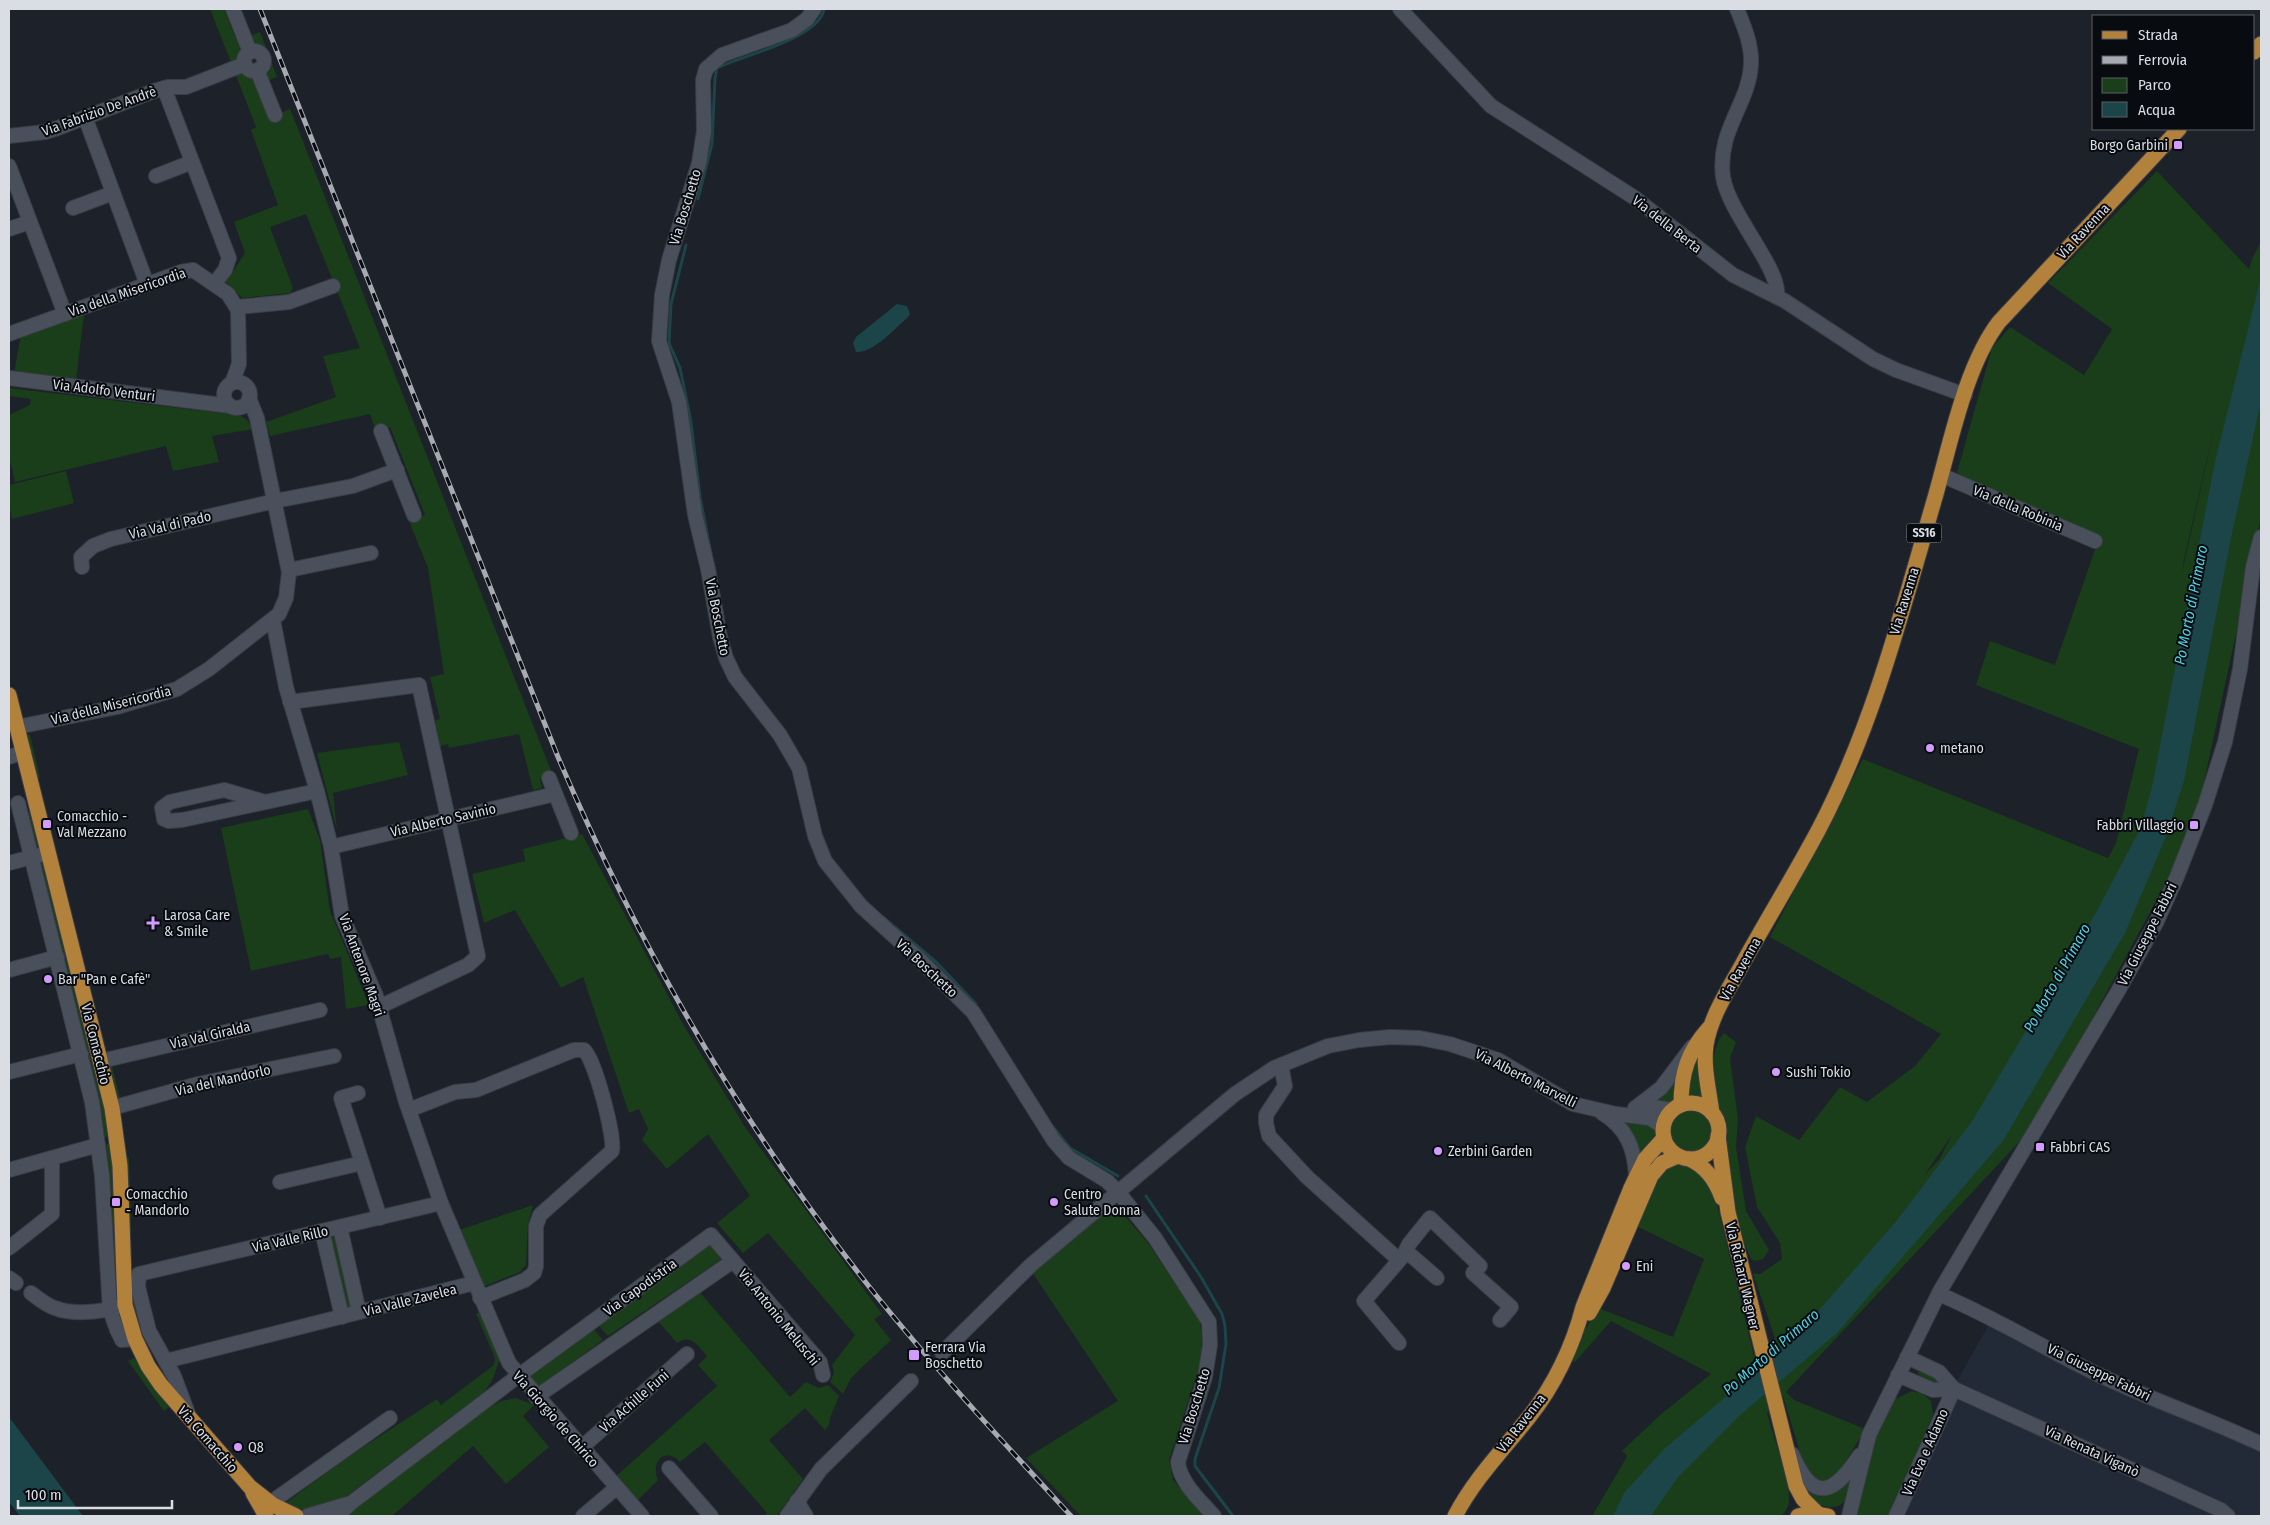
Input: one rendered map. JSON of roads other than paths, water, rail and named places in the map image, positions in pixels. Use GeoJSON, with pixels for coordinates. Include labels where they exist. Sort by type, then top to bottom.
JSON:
{"type":"FeatureCollection","features":[{"type":"Feature","properties":{"kind":"main road","name":"Via Ravenna"},"geometry":{"type":"LineString","coordinates":[[1456,1516],[1480,1475],[1540,1403],[1561,1365],[1578,1326],[1588,1315],[1611,1235],[1645,1159],[1663,1132],[1667,1116],[1676,1108],[1688,1056],[1697,1041],[1710,1027],[1729,989],[1820,827],[1848,768],[1875,697],[1965,395],[1980,352],[1999,322],[2178,130]]}},
{"type":"Feature","properties":{"kind":"main road","name":"Via Comacchio"},"geometry":{"type":"LineString","coordinates":[[9,696],[112,1108],[120,1166],[125,1305],[135,1339],[148,1366],[161,1385],[268,1510],[296,1516]]}},
{"type":"Feature","properties":{"kind":"main road","name":"Via Ravenna"},"geometry":{"type":"LineString","coordinates":[[1595,1292],[1650,1176],[1662,1163],[1683,1157],[1702,1156],[1709,1152],[1718,1136],[1718,1123],[1712,1113],[1705,1055],[1710,1027]]}},
{"type":"Feature","properties":{"kind":"main road"},"geometry":{"type":"LineString","coordinates":[[1676,1108],[1695,1103],[1702,1105],[1712,1113]]}},
{"type":"Feature","properties":{"kind":"main road"},"geometry":{"type":"LineString","coordinates":[[1663,1132],[1669,1149],[1683,1157]]}},
{"type":"Feature","properties":{"kind":"main road","name":"Via Richard Wagner"},"geometry":{"type":"LineString","coordinates":[[1718,1136],[1728,1212],[1760,1348],[1796,1486],[1803,1499],[1825,1515]]}},
{"type":"Feature","properties":{"kind":"main road","name":"Via Richard Wagner"},"geometry":{"type":"LineString","coordinates":[[1683,1157],[1701,1167],[1716,1183],[1728,1212]]}},
{"type":"Feature","properties":{"kind":"main road","name":"Via Richard Wagner"},"geometry":{"type":"LineString","coordinates":[[1792,1516],[1796,1486]]}},
{"type":"Feature","properties":{"kind":"main road"},"geometry":{"type":"LineString","coordinates":[[1798,1516],[1825,1515]]}},
{"type":"Feature","properties":{"kind":"street"},"geometry":{"type":"LineString","coordinates":[[232,9],[251,62],[275,115]]}},
{"type":"Feature","properties":{"kind":"street","name":"Via Boschetto"},"geometry":{"type":"LineString","coordinates":[[814,9],[806,20],[792,30],[722,55],[706,69],[703,80],[704,131],[698,163],[669,260],[662,295],[659,342],[679,402],[695,515],[723,649],[735,678],[780,735],[795,760],[805,785],[818,846],[836,876],[861,906],[918,957],[973,1012],[1062,1151],[1074,1161],[1107,1181],[1118,1192],[1155,1238],[1209,1322],[1210,1345],[1205,1377],[1178,1462],[1180,1473],[1214,1516]]}},
{"type":"Feature","properties":{"kind":"street","name":"Via della Berta"},"geometry":{"type":"LineString","coordinates":[[1400,9],[1497,111],[1635,198],[1733,275],[1777,296],[1874,359],[1896,370],[1965,395]]}},
{"type":"Feature","properties":{"kind":"street"},"geometry":{"type":"LineString","coordinates":[[1737,9],[1748,39],[1751,62],[1748,81],[1725,139],[1722,162],[1723,177],[1727,192],[1739,218],[1775,279],[1777,296]]}},
{"type":"Feature","properties":{"kind":"street","name":"Via Fabrizio De Andrè"},"geometry":{"type":"LineString","coordinates":[[9,136],[45,132],[164,88],[186,87],[251,62]]}},
{"type":"Feature","properties":{"kind":"street"},"geometry":{"type":"LineString","coordinates":[[164,88],[228,258],[225,270],[214,284]]}},
{"type":"Feature","properties":{"kind":"street"},"geometry":{"type":"LineString","coordinates":[[85,118],[147,284]]}},
{"type":"Feature","properties":{"kind":"street"},"geometry":{"type":"LineString","coordinates":[[156,176],[192,162]]}},
{"type":"Feature","properties":{"kind":"street"},"geometry":{"type":"LineString","coordinates":[[9,166],[65,314]]}},
{"type":"Feature","properties":{"kind":"street"},"geometry":{"type":"LineString","coordinates":[[73,208],[114,193]]}},
{"type":"Feature","properties":{"kind":"street"},"geometry":{"type":"LineString","coordinates":[[9,229],[30,222]]}},
{"type":"Feature","properties":{"kind":"street","name":"Via della Misericordia"},"geometry":{"type":"LineString","coordinates":[[9,334],[190,270],[199,273],[228,294],[237,307]]}},
{"type":"Feature","properties":{"kind":"street"},"geometry":{"type":"LineString","coordinates":[[242,400],[239,364],[240,320],[237,307],[289,302],[333,286]]}},
{"type":"Feature","properties":{"kind":"street"},"geometry":{"type":"LineString","coordinates":[[200,402],[228,387],[239,364]]}},
{"type":"Feature","properties":{"kind":"street","name":"Via Adolfo Venturi"},"geometry":{"type":"LineString","coordinates":[[9,378],[200,402],[242,400]]}},
{"type":"Feature","properties":{"kind":"street","name":"Via della Misericordia"},"geometry":{"type":"LineString","coordinates":[[18,727],[117,707],[177,689],[209,669],[279,614],[285,603],[289,570],[258,424],[242,400],[241,383],[228,387],[224,399],[242,400]]}},
{"type":"Feature","properties":{"kind":"street"},"geometry":{"type":"LineString","coordinates":[[382,431],[414,515]]}},
{"type":"Feature","properties":{"kind":"street"},"geometry":{"type":"LineString","coordinates":[[275,501],[354,486],[397,470]]}},
{"type":"Feature","properties":{"kind":"street","name":"Via della Robinia"},"geometry":{"type":"LineString","coordinates":[[1941,475],[2095,541]]}},
{"type":"Feature","properties":{"kind":"street","name":"Via Val di Pado"},"geometry":{"type":"LineString","coordinates":[[82,567],[83,554],[101,542],[275,501]]}},
{"type":"Feature","properties":{"kind":"street","name":"Via Giuseppe Fabbri"},"geometry":{"type":"LineString","coordinates":[[1825,1515],[1850,1510],[1864,1450],[1874,1424],[1939,1294],[2118,991],[2156,922],[2176,879],[2205,805],[2225,742],[2240,669],[2253,567],[2261,538]]}},
{"type":"Feature","properties":{"kind":"street"},"geometry":{"type":"LineString","coordinates":[[289,570],[371,553]]}},
{"type":"Feature","properties":{"kind":"street"},"geometry":{"type":"LineString","coordinates":[[273,620],[290,702],[317,791],[331,847]]}},
{"type":"Feature","properties":{"kind":"street"},"geometry":{"type":"LineString","coordinates":[[290,702],[419,685],[478,956],[473,962],[379,1007]]}},
{"type":"Feature","properties":{"kind":"street"},"geometry":{"type":"LineString","coordinates":[[9,757],[24,752]]}},
{"type":"Feature","properties":{"kind":"street"},"geometry":{"type":"LineString","coordinates":[[549,778],[571,833]]}},
{"type":"Feature","properties":{"kind":"street"},"geometry":{"type":"LineString","coordinates":[[265,802],[224,790],[170,802],[162,808],[162,814],[164,819],[169,821],[198,817],[317,791]]}},
{"type":"Feature","properties":{"kind":"street","name":"Via Alberto Savinio"},"geometry":{"type":"LineString","coordinates":[[331,847],[555,794]]}},
{"type":"Feature","properties":{"kind":"street"},"geometry":{"type":"LineString","coordinates":[[194,796],[198,817]]}},
{"type":"Feature","properties":{"kind":"street","name":"Via Comacchio"},"geometry":{"type":"LineString","coordinates":[[18,803],[92,1102],[102,1176],[110,1310],[122,1340],[135,1339]]}},
{"type":"Feature","properties":{"kind":"street","name":"Via Antenore Magri"},"geometry":{"type":"LineString","coordinates":[[331,847],[344,923],[379,1007],[409,1110]]}},
{"type":"Feature","properties":{"kind":"street"},"geometry":{"type":"LineString","coordinates":[[9,863],[48,853]]}},
{"type":"Feature","properties":{"kind":"street"},"geometry":{"type":"LineString","coordinates":[[9,970],[56,957]]}},
{"type":"Feature","properties":{"kind":"street","name":"Via Val Giralda"},"geometry":{"type":"LineString","coordinates":[[101,1060],[320,1010]]}},
{"type":"Feature","properties":{"kind":"street","name":"Via Alberto Marvelli"},"geometry":{"type":"LineString","coordinates":[[1118,1192],[1235,1094],[1281,1064],[1328,1046],[1359,1040],[1390,1037],[1429,1040],[1462,1047],[1490,1056],[1561,1098],[1597,1110],[1650,1118],[1663,1132]]}},
{"type":"Feature","properties":{"kind":"street","name":"Via Alberto Marvelli"},"geometry":{"type":"LineString","coordinates":[[1635,1108],[1661,1088],[1697,1041]]}},
{"type":"Feature","properties":{"kind":"street"},"geometry":{"type":"LineString","coordinates":[[409,1110],[455,1092],[476,1090],[574,1050],[582,1049],[588,1054],[603,1098],[613,1140],[612,1151],[540,1216],[536,1226],[536,1266],[532,1275],[480,1298]]}},
{"type":"Feature","properties":{"kind":"street"},"geometry":{"type":"LineString","coordinates":[[9,1072],[81,1054]]}},
{"type":"Feature","properties":{"kind":"street","name":"Via del Mandorlo"},"geometry":{"type":"LineString","coordinates":[[112,1108],[198,1084],[334,1056]]}},
{"type":"Feature","properties":{"kind":"street"},"geometry":{"type":"LineString","coordinates":[[1281,1064],[1285,1086],[1266,1115],[1269,1136],[1307,1177],[1403,1255],[1437,1278]]}},
{"type":"Feature","properties":{"kind":"street"},"geometry":{"type":"LineString","coordinates":[[358,1093],[341,1098],[380,1218]]}},
{"type":"Feature","properties":{"kind":"street","name":"Via Alberto Marvelli"},"geometry":{"type":"LineString","coordinates":[[1616,1114],[1646,1106],[1676,1108]]}},
{"type":"Feature","properties":{"kind":"street","name":"Via Valle Zavelea"},"geometry":{"type":"LineString","coordinates":[[166,1361],[474,1283],[441,1204],[409,1110]]}},
{"type":"Feature","properties":{"kind":"street","name":"Via Alberto Marvelli"},"geometry":{"type":"LineString","coordinates":[[1597,1110],[1618,1124],[1630,1140],[1636,1162],[1636,1177]]}},
{"type":"Feature","properties":{"kind":"street"},"geometry":{"type":"LineString","coordinates":[[9,1170],[98,1145]]}},
{"type":"Feature","properties":{"kind":"street"},"geometry":{"type":"LineString","coordinates":[[9,1248],[52,1214],[52,1158]]}},
{"type":"Feature","properties":{"kind":"street"},"geometry":{"type":"LineString","coordinates":[[280,1182],[362,1163]]}},
{"type":"Feature","properties":{"kind":"street"},"geometry":{"type":"LineString","coordinates":[[942,1353],[1031,1265],[1118,1192]]}},
{"type":"Feature","properties":{"kind":"street","name":"Via Valle Rillo"},"geometry":{"type":"LineString","coordinates":[[166,1361],[149,1331],[138,1288],[139,1274],[441,1204]]}},
{"type":"Feature","properties":{"kind":"street"},"geometry":{"type":"LineString","coordinates":[[1399,1343],[1364,1301],[1403,1255],[1409,1244],[1430,1218],[1480,1266],[1474,1272],[1511,1308],[1500,1320]]}},
{"type":"Feature","properties":{"kind":"street"},"geometry":{"type":"LineString","coordinates":[[340,1227],[359,1312]]}},
{"type":"Feature","properties":{"kind":"street"},"geometry":{"type":"LineString","coordinates":[[322,1231],[342,1317]]}},
{"type":"Feature","properties":{"kind":"street","name":"Via Capodistria"},"geometry":{"type":"LineString","coordinates":[[337,1516],[351,1503],[518,1376],[710,1235],[733,1261]]}},
{"type":"Feature","properties":{"kind":"street"},"geometry":{"type":"LineString","coordinates":[[536,1397],[733,1261]]}},
{"type":"Feature","properties":{"kind":"street","name":"Via Antonio Meluschi"},"geometry":{"type":"LineString","coordinates":[[733,1261],[820,1362],[823,1375]]}},
{"type":"Feature","properties":{"kind":"street","name":"Via Giorgio de Chirico"},"geometry":{"type":"LineString","coordinates":[[474,1283],[503,1352],[518,1376],[642,1516]]}},
{"type":"Feature","properties":{"kind":"street"},"geometry":{"type":"LineString","coordinates":[[31,1294],[57,1309],[110,1310],[125,1305]]}},
{"type":"Feature","properties":{"kind":"street","name":"Via Giuseppe Fabbri"},"geometry":{"type":"LineString","coordinates":[[1939,1294],[1988,1315],[2110,1380],[2194,1413],[2261,1444]]}},
{"type":"Feature","properties":{"kind":"street","name":"Via Achille Funi"},"geometry":{"type":"LineString","coordinates":[[581,1448],[687,1354]]}},
{"type":"Feature","properties":{"kind":"street","name":"Via Renata Viganò"},"geometry":{"type":"LineString","coordinates":[[1907,1356],[1939,1372],[1954,1389],[2220,1510],[2228,1516]]}},
{"type":"Feature","properties":{"kind":"street"},"geometry":{"type":"LineString","coordinates":[[161,1385],[166,1373],[166,1361]]}},
{"type":"Feature","properties":{"kind":"street"},"geometry":{"type":"LineString","coordinates":[[166,1361],[178,1385],[190,1418]]}},
{"type":"Feature","properties":{"kind":"street","name":"Via Renata Viganò"},"geometry":{"type":"LineString","coordinates":[[1898,1375],[1933,1390],[1954,1389]]}},
{"type":"Feature","properties":{"kind":"street"},"geometry":{"type":"LineString","coordinates":[[787,1516],[821,1469],[911,1381]]}},
{"type":"Feature","properties":{"kind":"street","name":"Via Eva e Adamo"},"geometry":{"type":"LineString","coordinates":[[1896,1516],[1954,1389]]}},
{"type":"Feature","properties":{"kind":"street"},"geometry":{"type":"LineString","coordinates":[[268,1510],[390,1418]]}},
{"type":"Feature","properties":{"kind":"street","name":"Via Richard Wagner"},"geometry":{"type":"LineString","coordinates":[[1781,1426],[1802,1475],[1816,1487],[1830,1487],[1841,1481],[1864,1450]]}},
{"type":"Feature","properties":{"kind":"street"},"geometry":{"type":"LineString","coordinates":[[669,1468],[711,1516]]}},
{"type":"Feature","properties":{"kind":"street"},"geometry":{"type":"LineString","coordinates":[[583,1516],[616,1488]]}},
{"type":"Feature","properties":{"kind":"street"},"geometry":{"type":"LineString","coordinates":[[797,1501],[806,1516]]}},
{"type":"Feature","properties":{"kind":"street","name":"Via Capodistria"},"geometry":{"type":"LineString","coordinates":[[296,1516],[351,1503]]}},
{"type":"Feature","properties":{"kind":"water","name":"Po Morto di Primaro"},"geometry":{"type":"Polygon","coordinates":[[[2261,277],[2261,401],[2231,538],[2184,781],[2165,839],[2125,933],[2003,1141],[1837,1333],[1738,1417],[1678,1477],[1651,1516],[1613,1516],[1624,1493],[1664,1449],[1722,1400],[1815,1315],[1898,1219],[1973,1120],[2098,909],[2141,827],[2152,787],[2215,462],[2261,277]]]}},
{"type":"Feature","properties":{"kind":"water"},"geometry":{"type":"Polygon","coordinates":[[[897,304],[907,306],[910,314],[907,318],[877,345],[870,349],[856,352],[853,343],[856,337],[897,304]]]}},
{"type":"Feature","properties":{"kind":"water"},"geometry":{"type":"Polygon","coordinates":[[[9,1417],[83,1516],[20,1516],[9,1502],[9,1417]]]}},
{"type":"Feature","properties":{"kind":"waterway"},"geometry":{"type":"LineString","coordinates":[[698,199],[712,144],[717,68],[795,37],[809,29],[819,19],[824,9]]}},
{"type":"Feature","properties":{"kind":"waterway"},"geometry":{"type":"LineString","coordinates":[[686,245],[671,304],[669,343],[680,368],[691,422],[700,497],[723,616]]}},
{"type":"Feature","properties":{"kind":"waterway"},"geometry":{"type":"LineString","coordinates":[[883,917],[936,962],[976,1004]]}},
{"type":"Feature","properties":{"kind":"waterway"},"geometry":{"type":"LineString","coordinates":[[1053,1127],[1070,1148],[1118,1176]]}},
{"type":"Feature","properties":{"kind":"waterway"},"geometry":{"type":"LineString","coordinates":[[1146,1196],[1201,1277],[1222,1314],[1226,1344],[1219,1388],[1195,1459],[1195,1466],[1233,1516]]}},
{"type":"Feature","properties":{"kind":"railway"},"geometry":{"type":"LineString","coordinates":[[260,9],[558,757],[590,829],[660,968],[698,1036],[739,1103],[827,1232],[922,1351],[1071,1516]]}},
{"type":"Feature","properties":{"kind":"place","name":"Borgo Garbini"},"geometry":{"type":"Point","coordinates":[2178,145]}},
{"type":"Feature","properties":{"kind":"place","name":"metano"},"geometry":{"type":"Point","coordinates":[1930,748]}},
{"type":"Feature","properties":{"kind":"place","name":"Comacchio - Val Mezzano"},"geometry":{"type":"Point","coordinates":[47,824]}},
{"type":"Feature","properties":{"kind":"place","name":"Fabbri Villaggio"},"geometry":{"type":"Point","coordinates":[2194,825]}},
{"type":"Feature","properties":{"kind":"place","name":"Larosa Care & Smile"},"geometry":{"type":"Point","coordinates":[153,923]}},
{"type":"Feature","properties":{"kind":"place","name":"Bar \"Pan e Cafè\""},"geometry":{"type":"Point","coordinates":[48,979]}},
{"type":"Feature","properties":{"kind":"place","name":"Sushi Tokio"},"geometry":{"type":"Point","coordinates":[1776,1072]}},
{"type":"Feature","properties":{"kind":"place","name":"Fabbri CAS"},"geometry":{"type":"Point","coordinates":[2040,1147]}},
{"type":"Feature","properties":{"kind":"place","name":"Zerbini Garden"},"geometry":{"type":"Point","coordinates":[1438,1151]}},
{"type":"Feature","properties":{"kind":"place","name":"Comacchio - Mandorlo"},"geometry":{"type":"Point","coordinates":[116,1202]}},
{"type":"Feature","properties":{"kind":"place","name":"Centro Salute Donna"},"geometry":{"type":"Point","coordinates":[1054,1202]}},
{"type":"Feature","properties":{"kind":"place","name":"Eni"},"geometry":{"type":"Point","coordinates":[1626,1266]}},
{"type":"Feature","properties":{"kind":"place","name":"Ferrara Via Boschetto"},"geometry":{"type":"Point","coordinates":[914,1355]}},
{"type":"Feature","properties":{"kind":"place","name":"Q8"},"geometry":{"type":"Point","coordinates":[238,1447]}}]}
